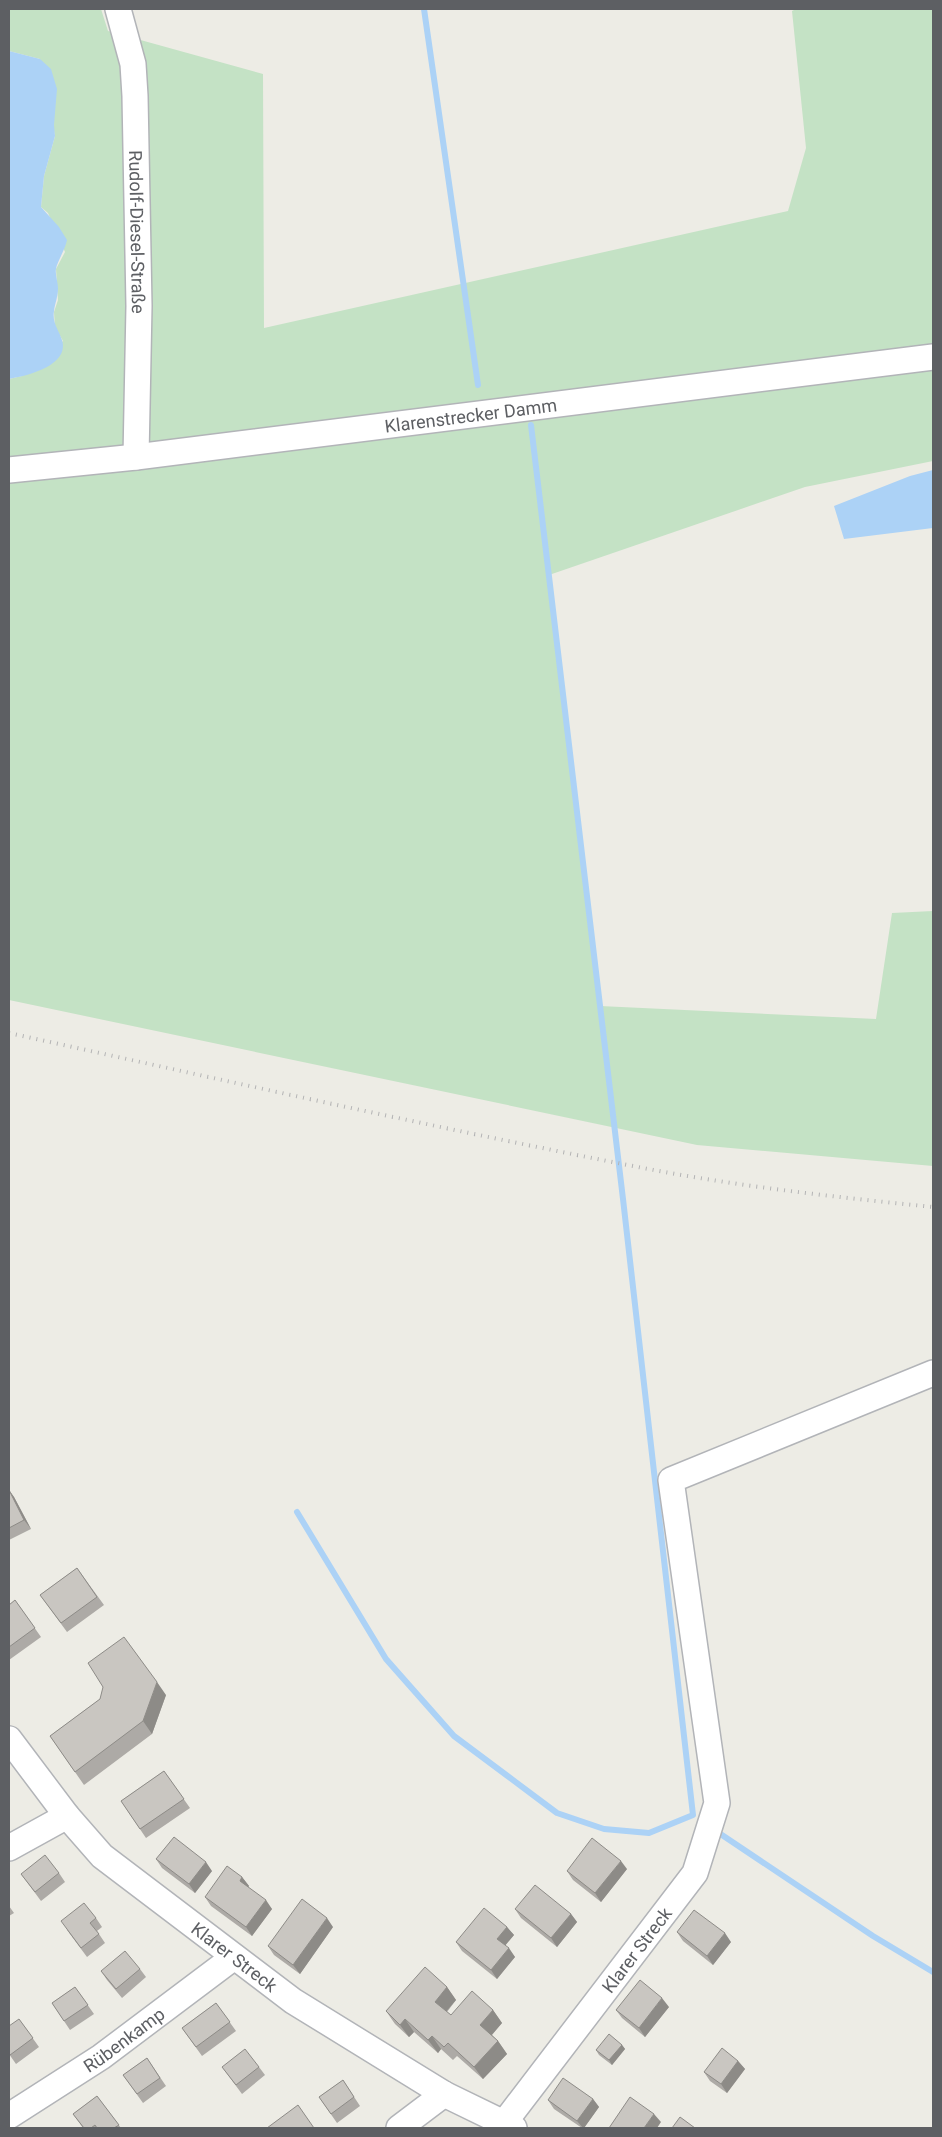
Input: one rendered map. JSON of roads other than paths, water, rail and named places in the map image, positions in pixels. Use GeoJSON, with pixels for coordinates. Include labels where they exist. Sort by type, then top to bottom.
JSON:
{"type":"FeatureCollection","features":[{"type":"Feature","properties":{"kind":"street","name":"Rudolf-Diesel-Straße"},"geometry":{"type":"LineString","coordinates":[[118,9],[133,64],[135,96],[139,306],[136,458]]}},
{"type":"Feature","properties":{"kind":"street","name":"Klarenstrecker Damm"},"geometry":{"type":"LineString","coordinates":[[9,470],[136,458],[933,357]]}},
{"type":"Feature","properties":{"kind":"street","name":"Klarer Streck"},"geometry":{"type":"LineString","coordinates":[[9,1739],[67,1816],[102,1856],[294,2001],[444,2094],[509,2126],[695,1873],[717,1803],[671,1480],[933,1373]]}},
{"type":"Feature","properties":{"kind":"street"},"geometry":{"type":"LineString","coordinates":[[9,1848],[67,1816]]}},
{"type":"Feature","properties":{"kind":"street","name":"Rübenkamp"},"geometry":{"type":"LineString","coordinates":[[9,2116],[101,2058],[234,1957]]}},
{"type":"Feature","properties":{"kind":"street"},"geometry":{"type":"LineString","coordinates":[[399,2128],[444,2094]]}},
{"type":"Feature","properties":{"kind":"water"},"geometry":{"type":"Polygon","coordinates":[[[9,51],[40,59],[51,69],[57,89],[55,136],[44,176],[41,207],[59,227],[67,240],[56,269],[58,291],[54,308],[55,323],[62,340],[63,349],[59,357],[45,368],[9,379],[10,311],[9,51]]]}},
{"type":"Feature","properties":{"kind":"water"},"geometry":{"type":"Polygon","coordinates":[[[933,470],[933,528],[844,539],[834,506],[910,476],[933,470]]]}},
{"type":"Feature","properties":{"kind":"waterway"},"geometry":{"type":"LineString","coordinates":[[424,9],[478,385]]}},
{"type":"Feature","properties":{"kind":"waterway"},"geometry":{"type":"LineString","coordinates":[[297,1512],[386,1659],[454,1736],[557,1813],[604,1829],[649,1833],[693,1815],[623,1199],[531,425]]}},
{"type":"Feature","properties":{"kind":"waterway"},"geometry":{"type":"LineString","coordinates":[[722,1835],[873,1936],[933,1972]]}},
{"type":"Feature","properties":{"kind":"railway"},"geometry":{"type":"LineString","coordinates":[[9,1033],[401,1119],[675,1174],[822,1195],[933,1207]]}}]}
